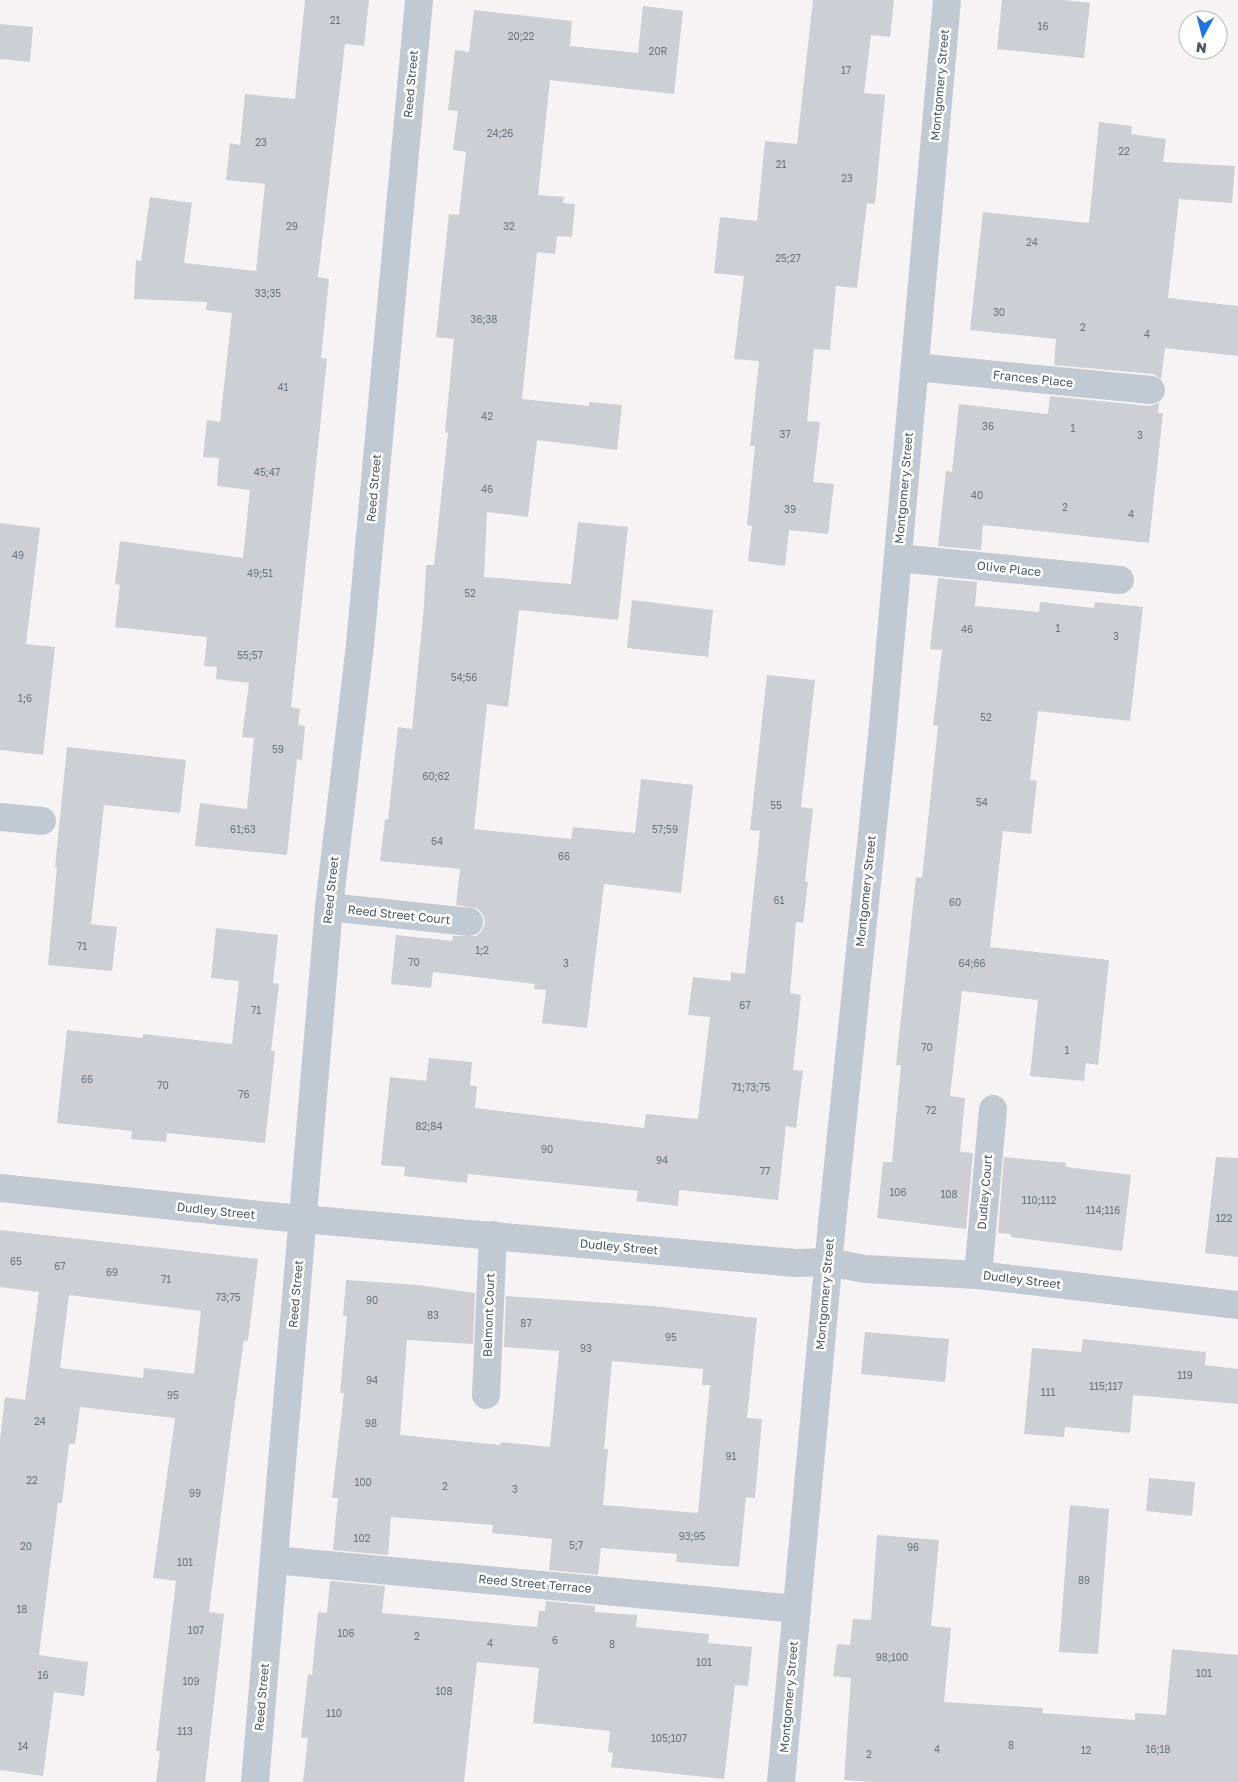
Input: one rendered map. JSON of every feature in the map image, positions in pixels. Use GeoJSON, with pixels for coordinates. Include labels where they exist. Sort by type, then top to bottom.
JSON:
{"type":"FeatureCollection","features":[{"type":"Feature","properties":{"kind":"street","name":"Reed Street"},"geometry":{"type":"LineString","coordinates":[[255,1782],[329,907],[360,645],[419,0]]}},
{"type":"Feature","properties":{"kind":"street","name":"Montgomery Street"},"geometry":{"type":"LineString","coordinates":[[781,1782],[828,1262],[882,737],[947,0]]}},
{"type":"Feature","properties":{"kind":"street","name":"Frances Place"},"geometry":{"type":"LineString","coordinates":[[915,367],[1151,390]]}},
{"type":"Feature","properties":{"kind":"street","name":"Olive Place"},"geometry":{"type":"LineString","coordinates":[[898,558],[1120,580]]}},
{"type":"Feature","properties":{"kind":"street"},"geometry":{"type":"LineString","coordinates":[[0,816],[42,821]]}},
{"type":"Feature","properties":{"kind":"street","name":"Reed Street Court"},"geometry":{"type":"LineString","coordinates":[[329,907],[469,922]]}},
{"type":"Feature","properties":{"kind":"street","name":"Dudley Court"},"geometry":{"type":"LineString","coordinates":[[978,1275],[993,1109]]}},
{"type":"Feature","properties":{"kind":"street","name":"Dudley Street"},"geometry":{"type":"LineString","coordinates":[[0,1188],[303,1219],[796,1263],[828,1262],[865,1268],[978,1275],[1238,1305]]}},
{"type":"Feature","properties":{"kind":"street","name":"Belmont Court"},"geometry":{"type":"LineString","coordinates":[[486,1395],[493,1235]]}},
{"type":"Feature","properties":{"kind":"street","name":"Reed Street Terrace"},"geometry":{"type":"LineString","coordinates":[[274,1560],[797,1609]]}},
{"type":"Feature","properties":{"kind":"building"},"geometry":{"type":"Polygon","coordinates":[[[305,0],[369,0],[364,46],[345,44],[318,277],[329,279],[321,358],[327,359],[291,707],[300,709],[298,725],[305,726],[302,760],[297,759],[287,855],[195,846],[200,803],[247,809],[254,738],[242,737],[249,683],[216,679],[217,667],[204,666],[207,637],[115,627],[120,585],[115,584],[120,541],[243,558],[250,490],[217,486],[219,458],[203,457],[207,420],[220,422],[232,313],[206,310],[207,302],[134,299],[136,260],[141,261],[150,197],[192,203],[184,263],[256,271],[265,184],[226,180],[230,143],[240,145],[245,94],[295,99],[305,0]]]}},
{"type":"Feature","properties":{"kind":"building"},"geometry":{"type":"Polygon","coordinates":[[[813,0],[894,0],[890,37],[871,35],[864,93],[885,95],[875,204],[867,203],[857,288],[836,286],[830,350],[814,349],[807,421],[820,422],[813,482],[834,484],[828,534],[789,530],[785,566],[748,561],[752,526],[747,525],[755,446],[750,446],[759,361],[734,359],[744,276],[714,273],[720,217],[757,221],[765,141],[797,144],[813,0]]]}},
{"type":"Feature","properties":{"kind":"building"},"geometry":{"type":"Polygon","coordinates":[[[1002,0],[1064,0],[1090,3],[1084,58],[997,49],[1002,0]]]}},
{"type":"Feature","properties":{"kind":"building"},"geometry":{"type":"Polygon","coordinates":[[[643,6],[683,11],[674,94],[550,80],[538,195],[564,197],[563,203],[575,204],[572,237],[557,236],[555,254],[537,252],[522,399],[589,406],[589,402],[622,405],[617,450],[537,440],[528,517],[487,512],[484,577],[571,584],[578,522],[628,527],[618,620],[519,610],[508,707],[487,704],[474,829],[571,839],[573,827],[635,833],[641,779],[693,785],[681,893],[604,884],[587,1028],[542,1023],[546,990],[534,989],[535,984],[433,972],[431,988],[391,984],[396,935],[452,941],[453,936],[476,936],[482,931],[485,923],[483,915],[478,909],[456,905],[460,869],[380,861],[385,819],[388,820],[398,727],[412,729],[426,565],[434,565],[448,433],[445,432],[454,339],[436,337],[449,214],[459,215],[466,152],[453,150],[458,111],[448,110],[455,50],[469,52],[474,10],[572,21],[570,46],[638,53],[643,6]]]}},
{"type":"Feature","properties":{"kind":"building"},"geometry":{"type":"Polygon","coordinates":[[[0,24],[33,27],[30,62],[0,59],[0,24]]]}},
{"type":"Feature","properties":{"kind":"building"},"geometry":{"type":"Polygon","coordinates":[[[1099,122],[1132,126],[1131,134],[1166,139],[1163,162],[1235,166],[1232,203],[1179,199],[1168,298],[1238,306],[1238,356],[1165,348],[1161,379],[1153,374],[1054,365],[1056,339],[970,330],[983,212],[1089,223],[1099,122]]]}},
{"type":"Feature","properties":{"kind":"building"},"geometry":{"type":"Polygon","coordinates":[[[1050,396],[1149,406],[1159,403],[1158,413],[1163,413],[1149,543],[983,525],[981,550],[938,546],[946,471],[952,472],[959,404],[1048,414],[1050,396]]]}},
{"type":"Feature","properties":{"kind":"building"},"geometry":{"type":"Polygon","coordinates":[[[0,523],[40,528],[26,644],[55,647],[43,755],[0,750],[0,523]]]}},
{"type":"Feature","properties":{"kind":"building"},"geometry":{"type":"Polygon","coordinates":[[[938,578],[977,582],[975,606],[1039,612],[1040,602],[1094,608],[1095,602],[1143,607],[1130,721],[1038,711],[1030,780],[1037,781],[1031,834],[1003,831],[990,947],[1109,960],[1098,1065],[1086,1063],[1084,1081],[1030,1076],[1038,1000],[962,991],[950,1096],[965,1098],[960,1152],[973,1153],[966,1229],[877,1218],[883,1162],[892,1162],[901,1065],[896,1065],[916,877],[922,878],[938,726],[933,725],[942,650],[930,649],[938,578]]]}},
{"type":"Feature","properties":{"kind":"building"},"geometry":{"type":"Polygon","coordinates":[[[632,600],[713,610],[708,657],[627,648],[632,600]]]}},
{"type":"Feature","properties":{"kind":"building"},"geometry":{"type":"Polygon","coordinates":[[[767,675],[815,680],[801,807],[813,809],[805,881],[808,882],[803,923],[796,922],[790,993],[801,995],[793,1070],[803,1071],[796,1128],[786,1126],[778,1200],[679,1190],[678,1206],[636,1201],[638,1191],[468,1174],[467,1183],[404,1176],[405,1167],[381,1165],[390,1077],[426,1081],[429,1058],[472,1062],[470,1086],[477,1086],[475,1108],[644,1128],[646,1114],[698,1119],[710,1017],[688,1015],[693,977],[731,981],[731,972],[745,974],[760,831],[750,830],[767,675]]]}},
{"type":"Feature","properties":{"kind":"building"},"geometry":{"type":"Polygon","coordinates":[[[67,747],[186,760],[180,813],[104,805],[91,924],[117,927],[112,971],[48,965],[57,867],[55,867],[67,747]]]}},
{"type":"Feature","properties":{"kind":"building"},"geometry":{"type":"Polygon","coordinates":[[[216,928],[278,935],[273,983],[279,984],[271,1051],[275,1051],[265,1143],[167,1133],[166,1142],[131,1139],[132,1131],[57,1123],[67,1030],[143,1038],[143,1034],[232,1044],[239,981],[211,978],[216,928]]]}},
{"type":"Feature","properties":{"kind":"building"},"geometry":{"type":"Polygon","coordinates":[[[1004,1157],[1066,1163],[1066,1167],[1131,1175],[1122,1251],[1011,1237],[1011,1234],[998,1233],[1004,1157]]]}},
{"type":"Feature","properties":{"kind":"building"},"geometry":{"type":"Polygon","coordinates":[[[1216,1157],[1238,1158],[1238,1257],[1205,1253],[1216,1157]]]}},
{"type":"Feature","properties":{"kind":"building"},"geometry":{"type":"Polygon","coordinates":[[[0,1230],[258,1259],[248,1341],[244,1340],[232,1425],[209,1612],[224,1614],[205,1782],[156,1782],[160,1751],[156,1751],[176,1581],[153,1578],[175,1418],[80,1407],[75,1444],[69,1444],[62,1503],[58,1503],[39,1655],[88,1662],[84,1696],[54,1692],[43,1776],[0,1770],[0,1440],[5,1397],[25,1400],[39,1292],[0,1287],[0,1230]],[[69,1295],[60,1368],[143,1378],[144,1368],[194,1374],[201,1311],[69,1295]]]}},
{"type":"Feature","properties":{"kind":"building"},"geometry":{"type":"Polygon","coordinates":[[[346,1280],[418,1285],[475,1293],[473,1344],[407,1340],[400,1435],[500,1445],[501,1442],[550,1447],[559,1351],[504,1347],[506,1296],[653,1306],[757,1318],[747,1418],[762,1419],[755,1498],[746,1497],[739,1567],[676,1562],[677,1554],[601,1548],[598,1575],[549,1570],[552,1539],[492,1533],[493,1525],[391,1517],[388,1555],[333,1550],[338,1498],[332,1498],[344,1393],[340,1393],[347,1316],[343,1316],[346,1280]],[[612,1361],[604,1449],[608,1449],[603,1505],[698,1513],[710,1385],[702,1385],[703,1369],[612,1361]]]}},
{"type":"Feature","properties":{"kind":"building"},"geometry":{"type":"Polygon","coordinates":[[[865,1332],[949,1339],[945,1382],[861,1374],[865,1332]]]}},
{"type":"Feature","properties":{"kind":"building"},"geometry":{"type":"Polygon","coordinates":[[[1083,1339],[1206,1352],[1205,1365],[1238,1369],[1238,1404],[1133,1395],[1130,1433],[1065,1427],[1064,1437],[1024,1434],[1032,1348],[1081,1352],[1083,1339]]]}},
{"type":"Feature","properties":{"kind":"building"},"geometry":{"type":"Polygon","coordinates":[[[1149,1478],[1195,1482],[1192,1516],[1146,1511],[1149,1478]]]}},
{"type":"Feature","properties":{"kind":"building"},"geometry":{"type":"Polygon","coordinates":[[[1070,1505],[1109,1509],[1098,1654],[1059,1652],[1070,1505]]]}},
{"type":"Feature","properties":{"kind":"building"},"geometry":{"type":"Polygon","coordinates":[[[877,1535],[939,1540],[931,1626],[951,1628],[944,1702],[1043,1708],[1042,1713],[1135,1720],[1135,1713],[1166,1715],[1172,1649],[1238,1655],[1238,1782],[875,1782],[844,1780],[851,1678],[833,1676],[837,1644],[850,1645],[853,1619],[871,1620],[877,1535]]]}},
{"type":"Feature","properties":{"kind":"building"},"geometry":{"type":"Polygon","coordinates":[[[330,1581],[385,1586],[382,1613],[537,1627],[539,1611],[545,1611],[546,1601],[595,1606],[595,1612],[637,1615],[636,1627],[709,1634],[708,1643],[752,1647],[748,1686],[735,1685],[724,1779],[611,1767],[613,1753],[608,1752],[610,1731],[533,1723],[539,1668],[477,1662],[464,1782],[303,1782],[308,1738],[301,1737],[308,1674],[312,1675],[318,1612],[327,1613],[330,1581]]]}}]}
